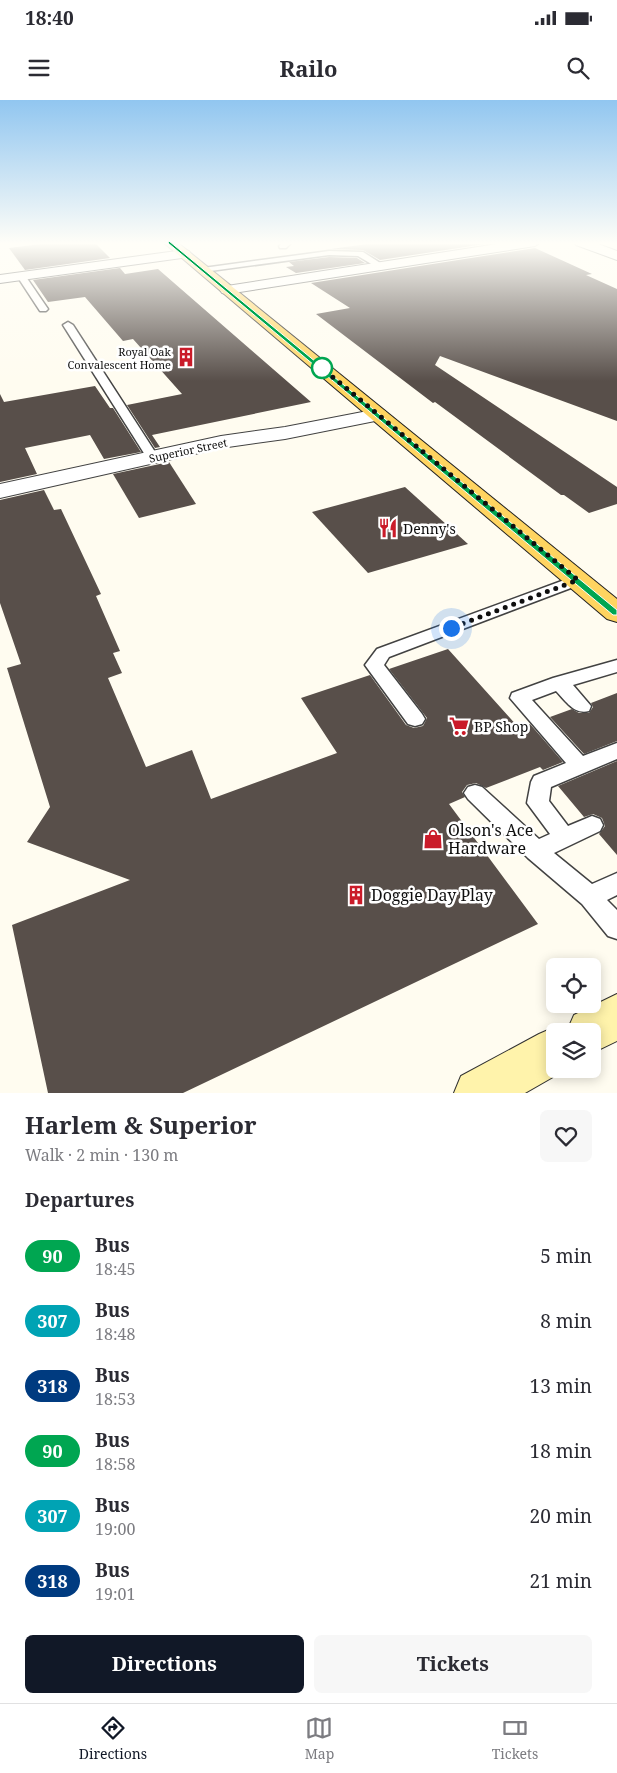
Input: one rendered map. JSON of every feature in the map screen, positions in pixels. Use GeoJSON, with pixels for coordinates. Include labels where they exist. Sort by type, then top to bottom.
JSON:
{"type":"FeatureCollection","features":[{"type":"Feature","properties":{"kind":"main road"},"geometry":{"type":"LineString","coordinates":[[227,290],[617,612]]}},
{"type":"Feature","properties":{"kind":"main road"},"geometry":{"type":"LineString","coordinates":[[601,1025],[617,1016]]}},
{"type":"Feature","properties":{"kind":"main road"},"geometry":{"type":"LineString","coordinates":[[478,1093],[546,1055]]}},
{"type":"Feature","properties":{"kind":"street"},"geometry":{"type":"LineString","coordinates":[[227,290],[238,288]]}},
{"type":"Feature","properties":{"kind":"street","name":"Superior Street"},"geometry":{"type":"LineString","coordinates":[[0,491],[221,442],[285,433],[378,415]]}},
{"type":"Feature","properties":{"kind":"lane"},"geometry":{"type":"LineString","coordinates":[[29,288],[43,309]]}},
{"type":"Feature","properties":{"kind":"lane"},"geometry":{"type":"LineString","coordinates":[[68,325],[153,458]]}},
{"type":"Feature","properties":{"kind":"lane"},"geometry":{"type":"LineString","coordinates":[[415,719],[374,665],[383,654],[578,580]]}},
{"type":"Feature","properties":{"kind":"lane"},"geometry":{"type":"LineString","coordinates":[[580,766],[519,698],[559,683],[615,669]]}},
{"type":"Feature","properties":{"kind":"lane"},"geometry":{"type":"LineString","coordinates":[[559,683],[582,706]]}},
{"type":"Feature","properties":{"kind":"lane"},"geometry":{"type":"LineString","coordinates":[[565,838],[538,803],[541,782],[617,751]]}},
{"type":"Feature","properties":{"kind":"lane"},"geometry":{"type":"LineString","coordinates":[[475,793],[536,851],[590,896],[617,928]]}},
{"type":"Feature","properties":{"kind":"lane"},"geometry":{"type":"LineString","coordinates":[[536,851],[592,825]]}},
{"type":"Feature","properties":{"kind":"lane"},"geometry":{"type":"LineString","coordinates":[[590,896],[617,883]]}},
{"type":"Feature","properties":{"kind":"building","name":"Royal Oak Convalescent Home"},"geometry":{"type":"Polygon","coordinates":[[[39,288],[180,288],[311,402],[152,435],[160,447],[155,448],[127,405],[182,394],[133,339],[123,341],[85,297],[48,302],[39,288]]]}},
{"type":"Feature","properties":{"kind":"building"},"geometry":{"type":"Polygon","coordinates":[[[319,288],[617,289],[617,421],[440,356],[435,365],[617,487],[617,504],[589,513],[564,495],[561,495],[435,402],[433,403],[316,314],[350,308],[319,288]]]}},
{"type":"Feature","properties":{"kind":"building"},"geometry":{"type":"Polygon","coordinates":[[[95,386],[110,408],[113,408],[141,452],[104,459],[90,435],[25,448],[37,474],[0,482],[0,394],[4,402],[95,386]]]}},
{"type":"Feature","properties":{"kind":"building"},"geometry":{"type":"Polygon","coordinates":[[[169,462],[196,504],[139,518],[113,474],[169,462]]]}},
{"type":"Feature","properties":{"kind":"building","name":"Denny's"},"geometry":{"type":"Polygon","coordinates":[[[405,487],[468,544],[368,573],[312,512],[405,487]]]}},
{"type":"Feature","properties":{"kind":"building"},"geometry":{"type":"Polygon","coordinates":[[[44,490],[54,510],[61,509],[101,594],[96,596],[120,651],[113,653],[122,673],[108,678],[146,767],[192,750],[211,799],[337,753],[301,698],[370,675],[406,725],[414,728],[423,726],[427,718],[389,669],[448,649],[519,728],[530,724],[563,762],[543,770],[540,767],[486,788],[476,783],[467,785],[462,792],[465,797],[449,804],[538,924],[183,1093],[48,1093],[12,925],[130,880],[27,842],[50,807],[7,668],[21,664],[0,603],[0,500],[44,490]]]}},
{"type":"Feature","properties":{"kind":"building"},"geometry":{"type":"Polygon","coordinates":[[[617,693],[617,741],[584,754],[550,717],[572,709],[579,713],[589,713],[593,707],[591,703],[617,693]]]}},
{"type":"Feature","properties":{"kind":"building"},"geometry":{"type":"Polygon","coordinates":[[[617,761],[617,855],[599,834],[605,826],[602,818],[593,814],[584,817],[558,786],[617,761]]]}},
{"type":"Feature","properties":{"kind":"bus line","name":"90"},"geometry":{"type":"LineString","coordinates":[[225,288],[617,612]]}},
{"type":"Feature","properties":{"kind":"place","name":"Royal Oak Convalescent Home"},"geometry":{"type":"Point","coordinates":[186,357]}},
{"type":"Feature","properties":{"kind":"place","name":"Denny's"},"geometry":{"type":"Point","coordinates":[388,528]}},
{"type":"Feature","properties":{"kind":"place","name":"BP Shop"},"geometry":{"type":"Point","coordinates":[459,726]}},
{"type":"Feature","properties":{"kind":"place","name":"Olson's Ace Hardware"},"geometry":{"type":"Point","coordinates":[433,839]}},
{"type":"Feature","properties":{"kind":"place","name":"Doggie Day Play"},"geometry":{"type":"Point","coordinates":[356,895]}},
{"type":"Feature","properties":{"kind":"route"},"geometry":{"type":"LineString","coordinates":[[322,368],[317,364],[578,580],[451,628]]}}]}
